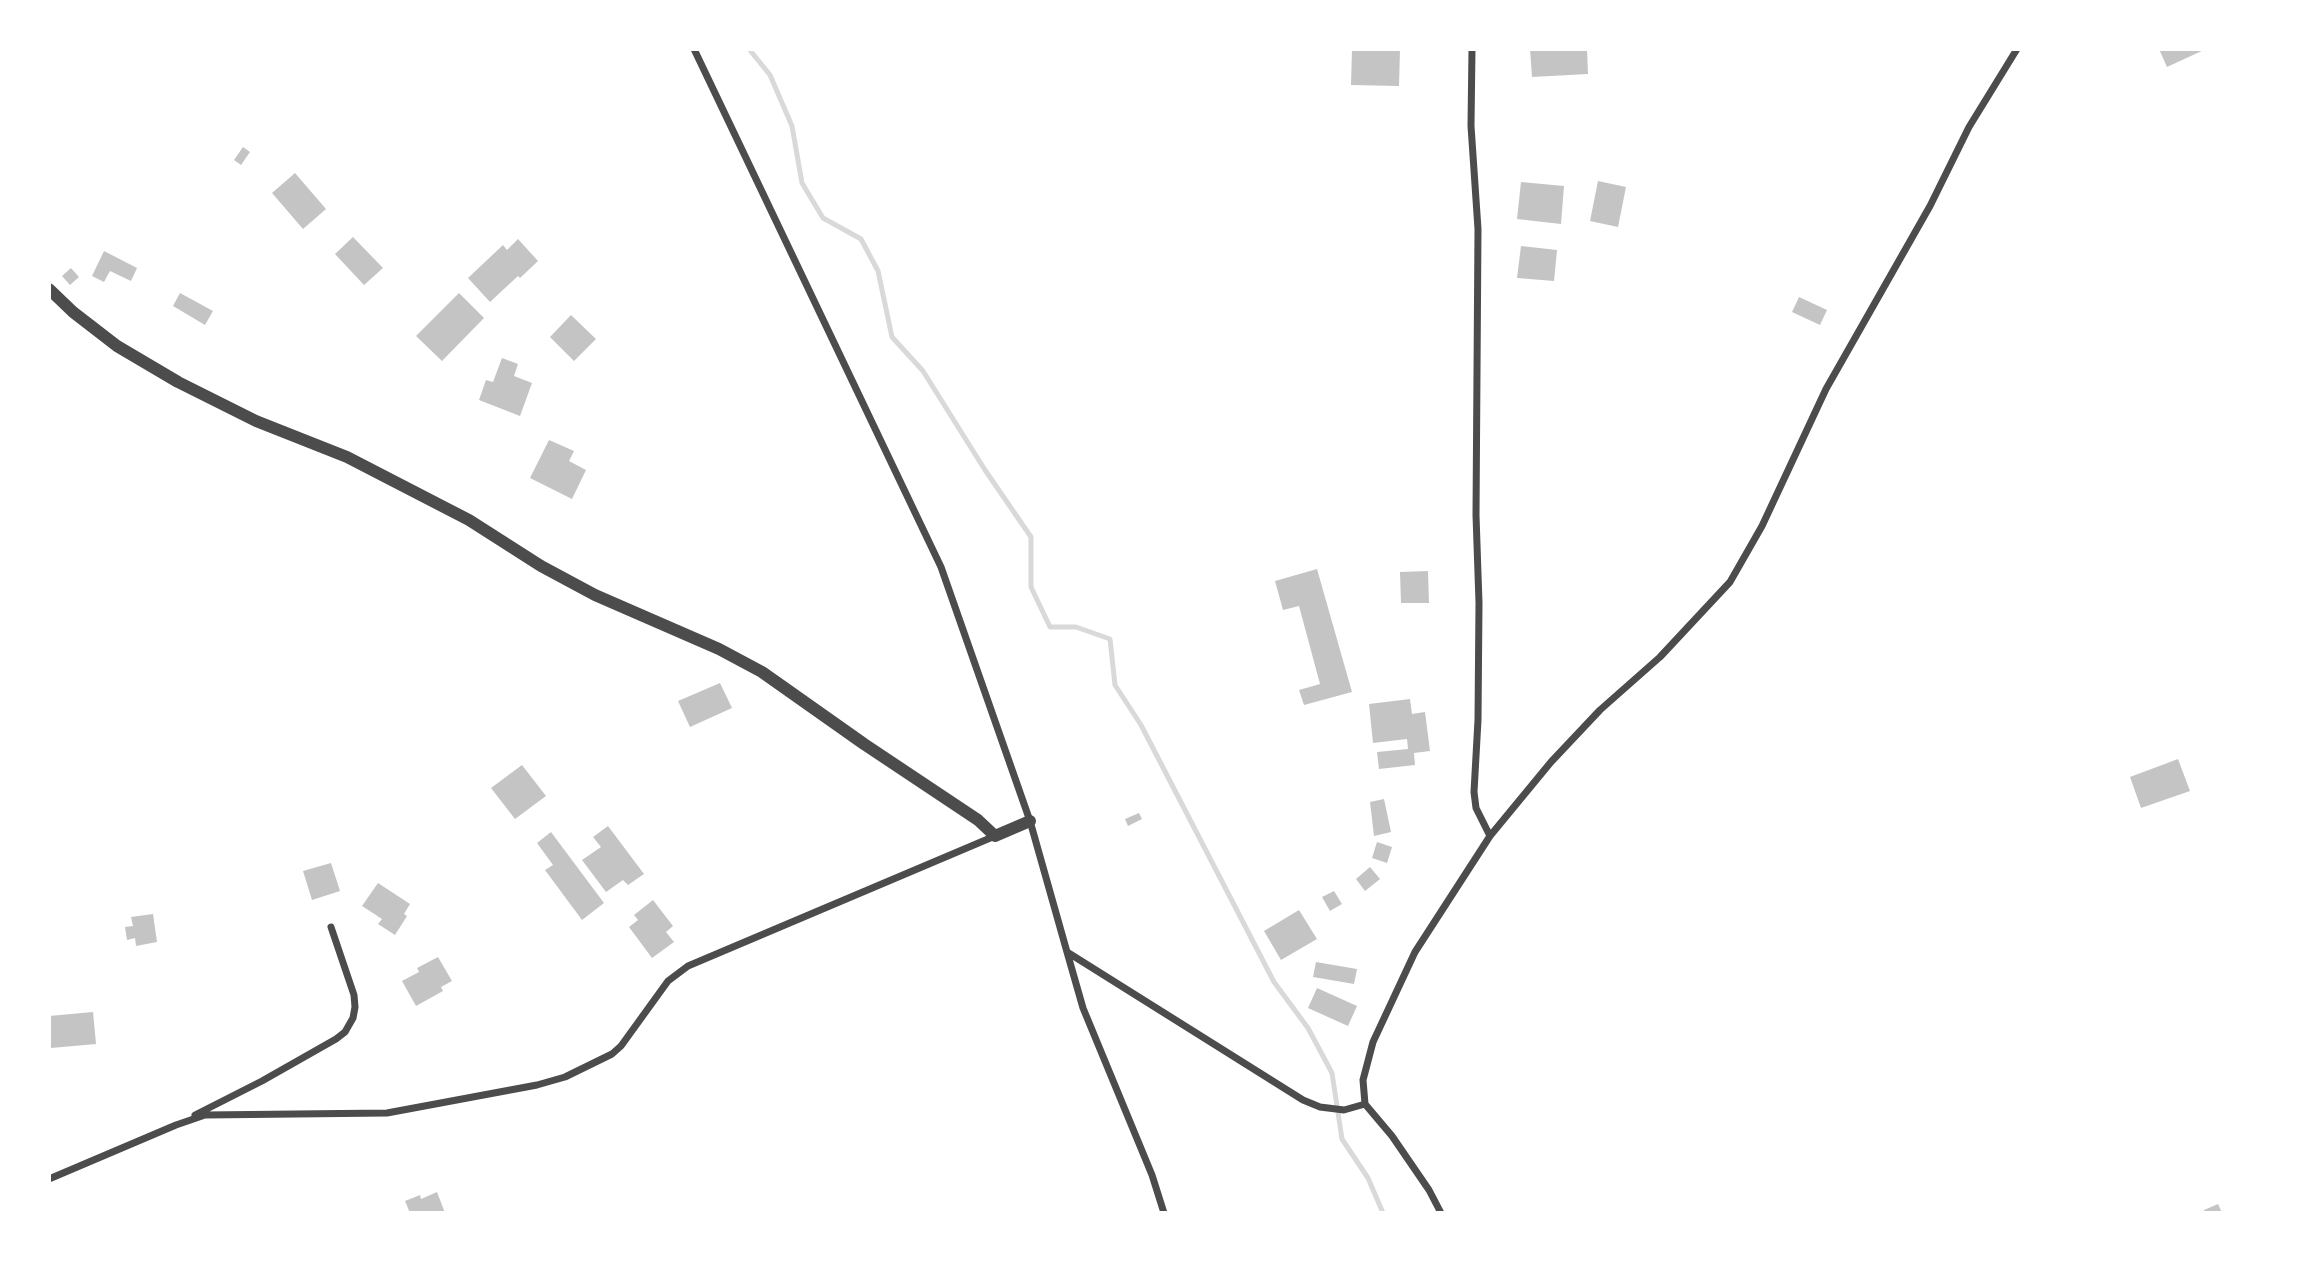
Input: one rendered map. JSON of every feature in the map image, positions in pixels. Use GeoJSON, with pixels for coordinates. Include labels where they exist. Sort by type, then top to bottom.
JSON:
{"type":"FeatureCollection","features":[{"type":"Feature","properties":{"kind":"street"},"geometry":{"type":"LineString","coordinates":[[694,49],[941,567],[1030,821],[1083,1008],[1152,1175],[1164,1213]]}},
{"type":"Feature","properties":{"kind":"street"},"geometry":{"type":"LineString","coordinates":[[1472,49],[1471,126],[1478,229],[1476,515],[1479,603],[1474,792],[1476,808],[1490,836]]}},
{"type":"Feature","properties":{"kind":"street"},"geometry":{"type":"LineString","coordinates":[[1441,1213],[1392,1136],[1365,1104],[1363,1080],[1378,1030],[1415,952],[1490,836],[1551,762],[1600,710],[1660,657],[1730,582],[1762,526],[1826,389],[1930,206],[1969,127],[2017,49]]}},
{"type":"Feature","properties":{"kind":"street"},"geometry":{"type":"LineString","coordinates":[[49,289],[73,312],[117,346],[178,382],[256,421],[346,457],[469,520],[541,566],[585,589],[755,668],[978,820],[995,836]]}},
{"type":"Feature","properties":{"kind":"street"},"geometry":{"type":"LineString","coordinates":[[49,1179],[205,1115],[387,1113],[537,1085],[565,1077],[599,1061],[621,1046],[668,981],[688,965],[1030,821]]}},
{"type":"Feature","properties":{"kind":"street"},"geometry":{"type":"LineString","coordinates":[[176,1125],[262,1081],[345,1032],[353,1018],[354,995],[331,927]]}},
{"type":"Feature","properties":{"kind":"street"},"geometry":{"type":"LineString","coordinates":[[1067,952],[1303,1100],[1320,1107],[1344,1110],[1365,1104]]}},
{"type":"Feature","properties":{"kind":"building"},"geometry":{"type":"Polygon","coordinates":[[[1352,49],[1400,49],[1399,86],[1351,85],[1352,49]]]}},
{"type":"Feature","properties":{"kind":"building"},"geometry":{"type":"Polygon","coordinates":[[[1530,49],[1587,49],[1588,74],[1532,77],[1530,49]]]}},
{"type":"Feature","properties":{"kind":"building"},"geometry":{"type":"Polygon","coordinates":[[[2159,49],[2206,49],[2167,67],[2159,49]]]}},
{"type":"Feature","properties":{"kind":"building"},"geometry":{"type":"Polygon","coordinates":[[[243,147],[250,152],[241,165],[234,160],[243,147]]]}},
{"type":"Feature","properties":{"kind":"building"},"geometry":{"type":"Polygon","coordinates":[[[295,173],[326,209],[303,229],[272,193],[295,173]]]}},
{"type":"Feature","properties":{"kind":"building"},"geometry":{"type":"Polygon","coordinates":[[[1598,181],[1626,187],[1618,227],[1590,221],[1598,181]]]}},
{"type":"Feature","properties":{"kind":"building"},"geometry":{"type":"Polygon","coordinates":[[[1521,182],[1564,186],[1561,224],[1517,219],[1521,182]]]}},
{"type":"Feature","properties":{"kind":"building"},"geometry":{"type":"Polygon","coordinates":[[[353,237],[383,268],[364,285],[335,254],[353,237]]]}},
{"type":"Feature","properties":{"kind":"building"},"geometry":{"type":"Polygon","coordinates":[[[518,239],[538,261],[490,302],[468,278],[503,245],[507,250],[518,239]]]}},
{"type":"Feature","properties":{"kind":"building"},"geometry":{"type":"Polygon","coordinates":[[[1521,246],[1557,250],[1554,281],[1517,278],[1521,246]]]}},
{"type":"Feature","properties":{"kind":"building"},"geometry":{"type":"Polygon","coordinates":[[[104,251],[137,268],[131,281],[110,271],[104,282],[92,276],[104,251]]]}},
{"type":"Feature","properties":{"kind":"building"},"geometry":{"type":"Polygon","coordinates":[[[71,268],[79,277],[70,285],[62,276],[71,268]]]}},
{"type":"Feature","properties":{"kind":"building"},"geometry":{"type":"Polygon","coordinates":[[[180,293],[213,311],[205,325],[173,306],[180,293]]]}},
{"type":"Feature","properties":{"kind":"building"},"geometry":{"type":"Polygon","coordinates":[[[459,293],[484,318],[442,361],[416,336],[459,293]]]}},
{"type":"Feature","properties":{"kind":"building"},"geometry":{"type":"Polygon","coordinates":[[[1799,297],[1827,310],[1820,325],[1792,312],[1799,297]]]}},
{"type":"Feature","properties":{"kind":"building"},"geometry":{"type":"Polygon","coordinates":[[[571,315],[596,339],[574,361],[550,337],[571,315]]]}},
{"type":"Feature","properties":{"kind":"building"},"geometry":{"type":"Polygon","coordinates":[[[502,358],[518,364],[514,376],[532,383],[520,416],[479,400],[486,380],[493,382],[502,358]]]}},
{"type":"Feature","properties":{"kind":"building"},"geometry":{"type":"Polygon","coordinates":[[[549,440],[574,451],[569,461],[586,470],[572,499],[530,478],[549,440]]]}},
{"type":"Feature","properties":{"kind":"building"},"geometry":{"type":"Polygon","coordinates":[[[1317,569],[1352,692],[1304,705],[1299,690],[1320,684],[1299,606],[1283,610],[1275,581],[1317,569]]]}},
{"type":"Feature","properties":{"kind":"building"},"geometry":{"type":"Polygon","coordinates":[[[1428,571],[1429,603],[1401,603],[1400,572],[1428,571]]]}},
{"type":"Feature","properties":{"kind":"building"},"geometry":{"type":"Polygon","coordinates":[[[720,683],[732,708],[690,727],[678,701],[720,683]]]}},
{"type":"Feature","properties":{"kind":"building"},"geometry":{"type":"Polygon","coordinates":[[[1410,699],[1412,714],[1425,712],[1430,751],[1414,753],[1415,765],[1379,769],[1377,752],[1408,749],[1407,739],[1373,743],[1369,704],[1410,699]]]}},
{"type":"Feature","properties":{"kind":"building"},"geometry":{"type":"Polygon","coordinates":[[[2178,759],[2190,791],[2141,808],[2130,777],[2178,759]]]}},
{"type":"Feature","properties":{"kind":"building"},"geometry":{"type":"Polygon","coordinates":[[[522,765],[546,796],[515,819],[491,788],[522,765]]]}},
{"type":"Feature","properties":{"kind":"building"},"geometry":{"type":"Polygon","coordinates":[[[1384,799],[1391,832],[1374,836],[1370,802],[1384,799]]]}},
{"type":"Feature","properties":{"kind":"building"},"geometry":{"type":"Polygon","coordinates":[[[1139,813],[1142,819],[1128,826],[1125,819],[1139,813]]]}},
{"type":"Feature","properties":{"kind":"building"},"geometry":{"type":"Polygon","coordinates":[[[608,826],[644,874],[628,885],[623,880],[606,892],[582,860],[601,847],[593,837],[608,826]]]}},
{"type":"Feature","properties":{"kind":"building"},"geometry":{"type":"Polygon","coordinates":[[[551,832],[604,903],[582,920],[545,870],[553,865],[537,843],[551,832]]]}},
{"type":"Feature","properties":{"kind":"building"},"geometry":{"type":"Polygon","coordinates":[[[1377,842],[1392,847],[1387,863],[1372,858],[1377,842]]]}},
{"type":"Feature","properties":{"kind":"building"},"geometry":{"type":"Polygon","coordinates":[[[331,863],[340,891],[312,900],[303,871],[331,863]]]}},
{"type":"Feature","properties":{"kind":"building"},"geometry":{"type":"Polygon","coordinates":[[[1370,867],[1380,879],[1365,891],[1356,879],[1370,867]]]}},
{"type":"Feature","properties":{"kind":"building"},"geometry":{"type":"Polygon","coordinates":[[[378,883],[410,904],[404,914],[407,916],[395,935],[378,924],[382,919],[362,906],[378,883]]]}},
{"type":"Feature","properties":{"kind":"building"},"geometry":{"type":"Polygon","coordinates":[[[1334,891],[1342,904],[1330,911],[1322,897],[1334,891]]]}},
{"type":"Feature","properties":{"kind":"building"},"geometry":{"type":"Polygon","coordinates":[[[653,900],[673,926],[666,932],[674,942],[652,958],[629,927],[638,920],[634,915],[653,900]]]}},
{"type":"Feature","properties":{"kind":"building"},"geometry":{"type":"Polygon","coordinates":[[[1299,910],[1317,939],[1281,960],[1264,931],[1299,910]]]}},
{"type":"Feature","properties":{"kind":"building"},"geometry":{"type":"Polygon","coordinates":[[[153,914],[157,942],[136,946],[135,938],[127,940],[125,927],[133,926],[131,917],[153,914]]]}},
{"type":"Feature","properties":{"kind":"building"},"geometry":{"type":"Polygon","coordinates":[[[438,957],[452,981],[441,987],[443,991],[416,1006],[402,981],[419,972],[417,968],[438,957]]]}},
{"type":"Feature","properties":{"kind":"building"},"geometry":{"type":"Polygon","coordinates":[[[1316,962],[1357,969],[1354,984],[1313,977],[1316,962]]]}},
{"type":"Feature","properties":{"kind":"building"},"geometry":{"type":"Polygon","coordinates":[[[1317,988],[1357,1006],[1348,1026],[1308,1008],[1317,988]]]}},
{"type":"Feature","properties":{"kind":"building"},"geometry":{"type":"Polygon","coordinates":[[[93,1012],[96,1044],[51,1048],[49,1016],[93,1012]]]}},
{"type":"Feature","properties":{"kind":"building"},"geometry":{"type":"Polygon","coordinates":[[[437,1192],[445,1213],[410,1213],[405,1201],[420,1195],[421,1199],[437,1192]]]}},
{"type":"Feature","properties":{"kind":"building"},"geometry":{"type":"Polygon","coordinates":[[[2218,1204],[2222,1213],[2205,1213],[2204,1210],[2218,1204]]]}},
{"type":"Feature","properties":{"kind":"waterway"},"geometry":{"type":"LineString","coordinates":[[749,49],[770,75],[792,126],[802,183],[823,218],[861,239],[878,271],[892,337],[923,371],[1031,537],[1031,587],[1050,627],[1076,627],[1110,639],[1115,685],[1141,725],[1274,982],[1308,1028],[1332,1073],[1342,1139],[1368,1178],[1383,1213]]}}]}
